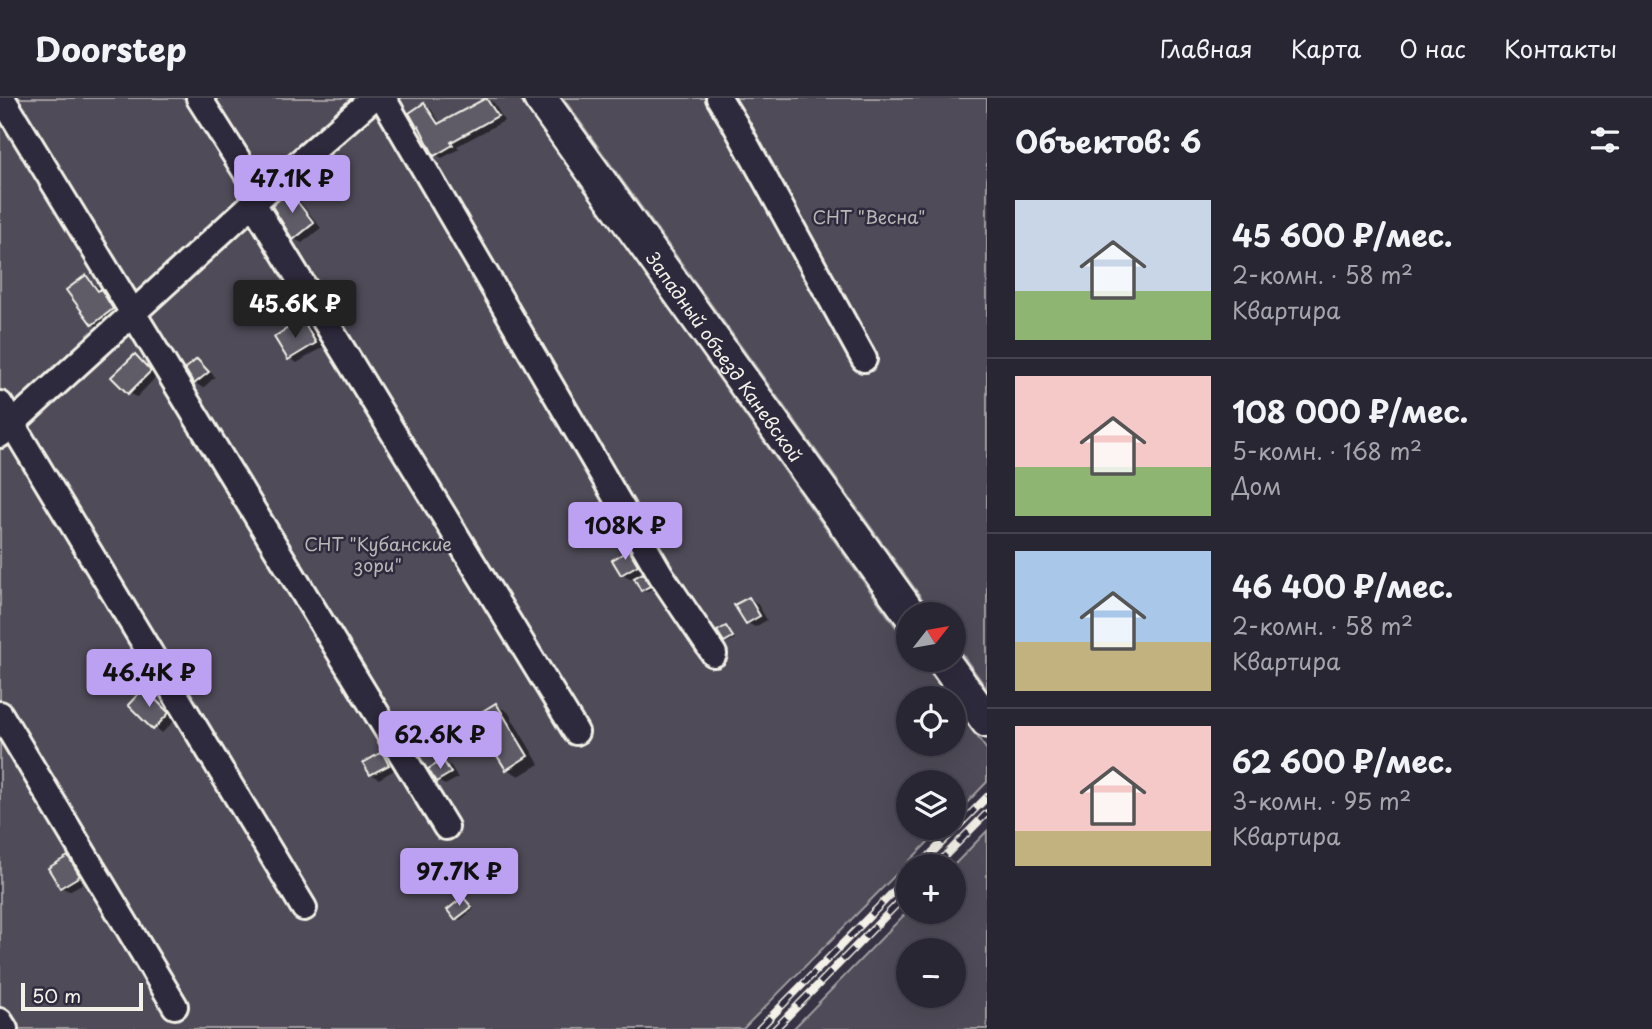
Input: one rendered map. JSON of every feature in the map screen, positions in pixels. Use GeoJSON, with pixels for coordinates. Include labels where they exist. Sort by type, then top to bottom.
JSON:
{"type":"FeatureCollection","features":[{"type":"Feature","properties":{"kind":"main road","name":"Западный объезд Каневской"},"geometry":{"type":"LineString","coordinates":[[540,98],[901,602]]}},
{"type":"Feature","properties":{"kind":"main road"},"geometry":{"type":"LineString","coordinates":[[952,672],[987,721]]}},
{"type":"Feature","properties":{"kind":"lane"},"geometry":{"type":"LineString","coordinates":[[2,98],[446,827]]}},
{"type":"Feature","properties":{"kind":"lane"},"geometry":{"type":"LineString","coordinates":[[199,98],[257,200],[576,732]]}},
{"type":"Feature","properties":{"kind":"lane"},"geometry":{"type":"LineString","coordinates":[[304,908],[4,421],[132,314],[373,98]]}},
{"type":"Feature","properties":{"kind":"lane"},"geometry":{"type":"LineString","coordinates":[[383,98],[661,575],[714,654]]}},
{"type":"Feature","properties":{"kind":"lane"},"geometry":{"type":"LineString","coordinates":[[719,98],[736,124],[864,359]]}},
{"type":"Feature","properties":{"kind":"lane"},"geometry":{"type":"LineString","coordinates":[[0,715],[175,1006]]}},
{"type":"Feature","properties":{"kind":"lane"},"geometry":{"type":"LineString","coordinates":[[0,1021],[5,1029]]}},
{"type":"Feature","properties":{"kind":"green space","name":"СНТ \"Кубанские зори\""},"geometry":{"type":"Polygon","coordinates":[[[0,98],[519,98],[896,627],[896,672],[929,672],[940,686],[896,686],[896,756],[966,756],[966,721],[987,750],[987,782],[966,804],[966,770],[896,770],[896,840],[930,840],[916,854],[896,854],[896,874],[743,1029],[0,1029],[0,98]]]}},
{"type":"Feature","properties":{"kind":"green space","name":"СНТ \"Весна\""},"geometry":{"type":"Polygon","coordinates":[[[563,98],[987,98],[987,689],[966,660],[966,602],[924,602],[563,98]]]}},
{"type":"Feature","properties":{"kind":"green space"},"geometry":{"type":"Polygon","coordinates":[[[987,831],[987,1029],[793,1029],[896,923],[966,924],[965,854],[987,831]]]}},
{"type":"Feature","properties":{"kind":"building"},"geometry":{"type":"Polygon","coordinates":[[[486,98],[498,116],[451,142],[453,145],[434,156],[419,126],[417,127],[409,113],[424,103],[438,124],[486,98]]]}},
{"type":"Feature","properties":{"kind":"building"},"geometry":{"type":"Polygon","coordinates":[[[289,191],[314,223],[293,240],[272,206],[289,191]]]}},
{"type":"Feature","properties":{"kind":"building"},"geometry":{"type":"Polygon","coordinates":[[[86,275],[98,291],[101,289],[113,309],[92,325],[66,290],[86,275]]]}},
{"type":"Feature","properties":{"kind":"building"},"geometry":{"type":"Polygon","coordinates":[[[302,319],[316,343],[288,360],[274,337],[302,319]]]}},
{"type":"Feature","properties":{"kind":"building"},"geometry":{"type":"Polygon","coordinates":[[[135,354],[151,371],[128,394],[111,377],[135,354]]]}},
{"type":"Feature","properties":{"kind":"building"},"geometry":{"type":"Polygon","coordinates":[[[197,359],[209,372],[194,384],[185,369],[197,359]]]}},
{"type":"Feature","properties":{"kind":"building"},"geometry":{"type":"Polygon","coordinates":[[[629,550],[638,565],[621,575],[612,560],[629,550]]]}},
{"type":"Feature","properties":{"kind":"building"},"geometry":{"type":"Polygon","coordinates":[[[643,573],[650,586],[641,591],[634,578],[643,573]]]}},
{"type":"Feature","properties":{"kind":"building"},"geometry":{"type":"Polygon","coordinates":[[[749,597],[760,616],[746,624],[734,605],[749,597]]]}},
{"type":"Feature","properties":{"kind":"building"},"geometry":{"type":"Polygon","coordinates":[[[726,626],[733,637],[724,642],[717,631],[726,626]]]}},
{"type":"Feature","properties":{"kind":"building"},"geometry":{"type":"Polygon","coordinates":[[[144,688],[169,713],[153,730],[128,705],[144,688]]]}},
{"type":"Feature","properties":{"kind":"building"},"geometry":{"type":"Polygon","coordinates":[[[496,703],[528,756],[506,770],[473,717],[496,703]]]}},
{"type":"Feature","properties":{"kind":"building"},"geometry":{"type":"Polygon","coordinates":[[[382,752],[389,765],[370,775],[363,763],[382,752]]]}},
{"type":"Feature","properties":{"kind":"building"},"geometry":{"type":"Polygon","coordinates":[[[443,760],[451,773],[436,782],[428,769],[443,760]]]}},
{"type":"Feature","properties":{"kind":"building"},"geometry":{"type":"Polygon","coordinates":[[[68,856],[80,876],[60,888],[48,868],[68,856]]]}},
{"type":"Feature","properties":{"kind":"building"},"geometry":{"type":"Polygon","coordinates":[[[463,897],[472,907],[455,920],[447,910],[463,897]]]}},
{"type":"Feature","properties":{"kind":"railway"},"geometry":{"type":"LineString","coordinates":[[931,854],[987,797]]}},
{"type":"Feature","properties":{"kind":"railway"},"geometry":{"type":"LineString","coordinates":[[947,854],[987,813]]}},
{"type":"Feature","properties":{"kind":"railway"},"geometry":{"type":"LineString","coordinates":[[759,1029],[896,889]]}},
{"type":"Feature","properties":{"kind":"railway"},"geometry":{"type":"LineString","coordinates":[[775,1029],[896,905]]}}]}
